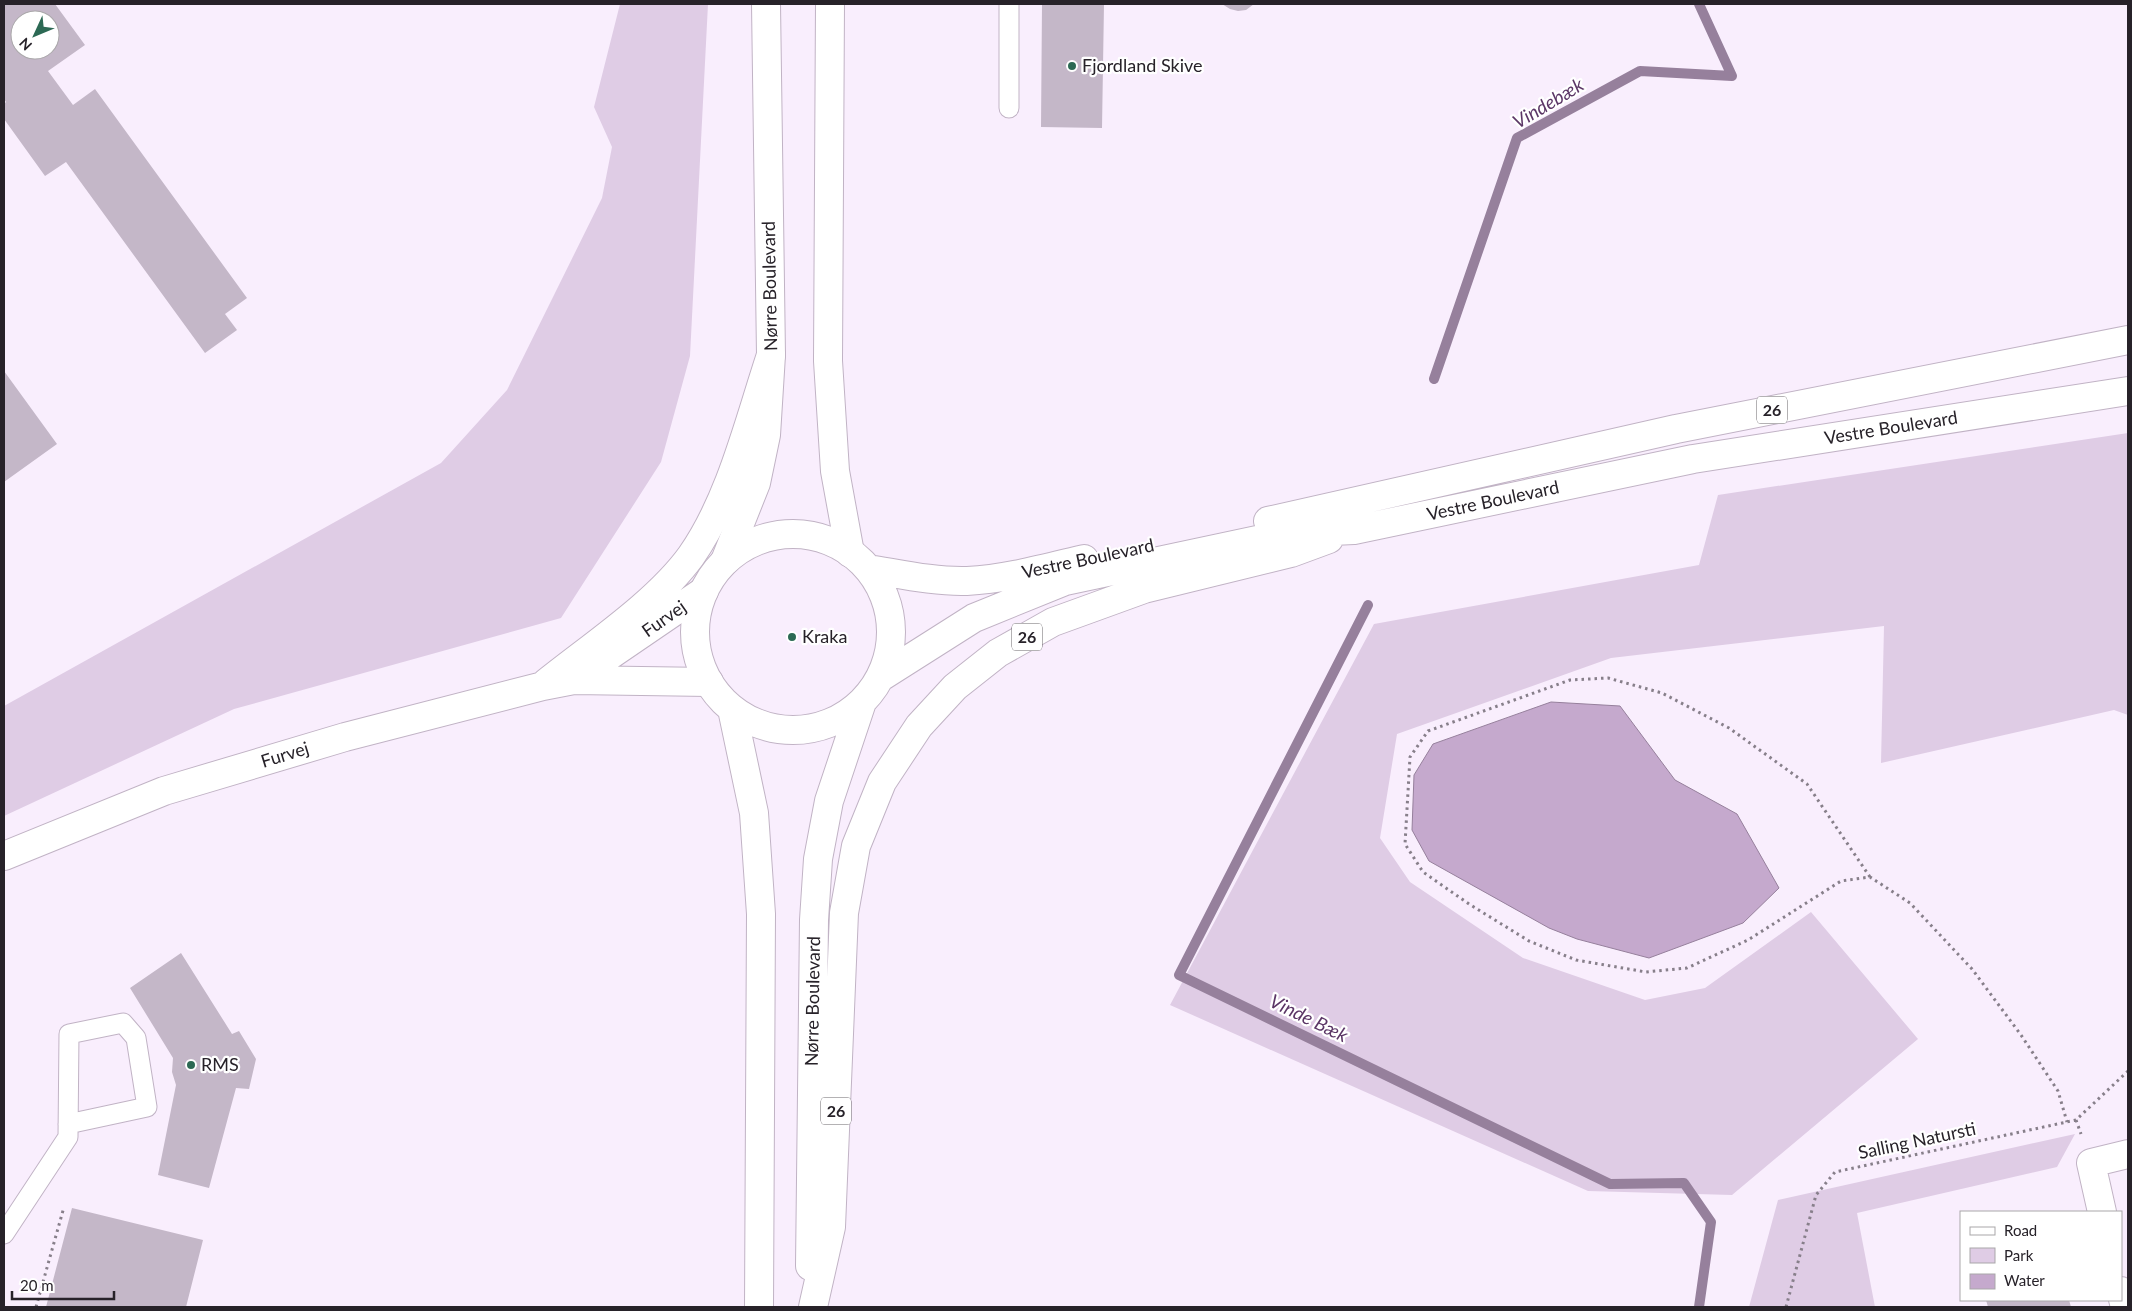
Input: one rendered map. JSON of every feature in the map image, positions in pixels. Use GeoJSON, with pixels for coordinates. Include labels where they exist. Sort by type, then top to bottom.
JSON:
{"type":"FeatureCollection","features":[{"type":"Feature","properties":{"kind":"main road","name":"Nørre Boulevard"},"geometry":{"type":"LineString","coordinates":[[725,561],[756,483],[766,434],[771,356],[766,4]]}},
{"type":"Feature","properties":{"kind":"main road"},"geometry":{"type":"LineString","coordinates":[[830,4],[828,361],[836,471],[859,561]]}},
{"type":"Feature","properties":{"kind":"main road","name":"Vestre Boulevard"},"geometry":{"type":"LineString","coordinates":[[859,561],[920,578],[966,581],[1018,574],[1329,508],[1676,430],[2128,340]]}},
{"type":"Feature","properties":{"kind":"main road"},"geometry":{"type":"LineString","coordinates":[[543,686],[662,588],[690,556],[714,516],[734,467],[771,356]]}},
{"type":"Feature","properties":{"kind":"main road","name":"Vestre Boulevard"},"geometry":{"type":"LineString","coordinates":[[881,677],[974,618],[1065,581],[1290,533],[1354,530],[1693,459],[2128,391]]}},
{"type":"Feature","properties":{"kind":"main road","name":"26"},"geometry":{"type":"LineString","coordinates":[[811,1307],[831,1227],[844,913],[856,846],[882,782],[919,726],[955,687],[998,653],[1053,622],[1144,589],[1291,553],[1354,530]]}},
{"type":"Feature","properties":{"kind":"main road","name":"26"},"geometry":{"type":"LineString","coordinates":[[800,534],[827,539],[859,561],[883,593],[891,621],[890,650],[881,677],[862,702],[840,719],[813,729],[784,730],[757,723],[732,709],[708,682],[697,653],[695,621],[704,591],[713,575],[725,561],[747,545],[773,536],[800,534]]}},
{"type":"Feature","properties":{"kind":"main road","name":"Furvej"},"geometry":{"type":"LineString","coordinates":[[574,680],[704,591]]}},
{"type":"Feature","properties":{"kind":"main road","name":"Furvej"},"geometry":{"type":"LineString","coordinates":[[4,856],[164,791],[346,737],[543,686],[574,680],[708,682]]}},
{"type":"Feature","properties":{"kind":"main road","name":"Nørre Boulevard"},"geometry":{"type":"LineString","coordinates":[[811,1307],[814,920],[818,859],[829,801],[862,702]]}},
{"type":"Feature","properties":{"kind":"main road","name":"26"},"geometry":{"type":"LineString","coordinates":[[732,709],[754,813],[761,914],[759,1307]]}},
{"type":"Feature","properties":{"kind":"main road"},"geometry":{"type":"LineString","coordinates":[[2102,1211],[2091,1163],[2128,1154]]}},
{"type":"Feature","properties":{"kind":"lane"},"geometry":{"type":"LineString","coordinates":[[1009,4],[1010,108]]}},
{"type":"Feature","properties":{"kind":"lane"},"geometry":{"type":"LineString","coordinates":[[4,1234],[68,1137],[68,1124],[69,1034],[123,1023],[136,1038],[147,1107],[68,1124]]}},
{"type":"Feature","properties":{"kind":"path"},"geometry":{"type":"LineString","coordinates":[[1870,877],[1841,881],[1748,940],[1687,968],[1646,972],[1576,960],[1529,940],[1469,904],[1423,872],[1405,844],[1410,757],[1428,731],[1570,680],[1608,678],[1662,693],[1729,728],[1807,784],[1870,877],[1910,903],[1972,969],[2021,1035],[2058,1091],[2066,1122]]}},
{"type":"Feature","properties":{"kind":"path","name":"Salling Natursti"},"geometry":{"type":"LineString","coordinates":[[1786,1307],[1816,1195],[1835,1172],[2076,1120],[2128,1071]]}},
{"type":"Feature","properties":{"kind":"path"},"geometry":{"type":"LineString","coordinates":[[36,1307],[64,1206]]}},
{"type":"Feature","properties":{"kind":"green space"},"geometry":{"type":"Polygon","coordinates":[[[620,4],[708,4],[690,356],[661,462],[561,618],[234,709],[4,816],[4,706],[441,463],[507,390],[602,198],[612,147],[594,107],[620,4]]]}},
{"type":"Feature","properties":{"kind":"green space"},"geometry":{"type":"Polygon","coordinates":[[[2128,433],[2128,715],[2114,710],[1881,763],[1884,626],[1611,658],[1397,734],[1380,838],[1410,882],[1523,958],[1645,1000],[1705,988],[1811,912],[1918,1039],[1732,1195],[1588,1191],[1170,1005],[1374,624],[1699,565],[1718,495],[2128,433]]]}},
{"type":"Feature","properties":{"kind":"green space"},"geometry":{"type":"Polygon","coordinates":[[[2075,1134],[2057,1167],[1857,1213],[1875,1307],[1749,1307],[1778,1200],[2075,1134]]]}},
{"type":"Feature","properties":{"kind":"water"},"geometry":{"type":"Polygon","coordinates":[[[1551,702],[1620,706],[1675,780],[1737,814],[1779,888],[1743,923],[1649,958],[1577,939],[1549,928],[1429,861],[1412,830],[1414,775],[1433,744],[1551,702]]]}},
{"type":"Feature","properties":{"kind":"building"},"geometry":{"type":"Polygon","coordinates":[[[6,4],[55,4],[59,10],[10,10],[10,60],[60,60],[60,11],[85,45],[48,71],[73,105],[95,89],[247,298],[225,314],[237,330],[205,353],[66,162],[45,176],[4,119],[4,104],[6,102],[4,99],[4,6],[6,4]]]}},
{"type":"Feature","properties":{"kind":"building","name":"Fjordland Skive"},"geometry":{"type":"Polygon","coordinates":[[[1042,4],[1104,4],[1102,128],[1041,127],[1042,4]]]}},
{"type":"Feature","properties":{"kind":"building"},"geometry":{"type":"Polygon","coordinates":[[[1222,4],[1254,4],[1246,10],[1238,11],[1222,4]]]}},
{"type":"Feature","properties":{"kind":"building"},"geometry":{"type":"Polygon","coordinates":[[[4,371],[57,444],[4,482],[4,371]]]}},
{"type":"Feature","properties":{"kind":"building"},"geometry":{"type":"Polygon","coordinates":[[[181,953],[232,1034],[239,1031],[256,1059],[249,1089],[236,1088],[209,1188],[158,1175],[176,1085],[172,1072],[173,1058],[130,988],[181,953]]]}},
{"type":"Feature","properties":{"kind":"building"},"geometry":{"type":"Polygon","coordinates":[[[72,1208],[203,1240],[186,1307],[46,1307],[72,1208]]]}},
{"type":"Feature","properties":{"kind":"building"},"geometry":{"type":"Polygon","coordinates":[[[1986,1301],[2069,1301],[2071,1307],[1988,1307],[1986,1301]]]}},
{"type":"Feature","properties":{"kind":"waterway","name":"Vindebæk"},"geometry":{"type":"LineString","coordinates":[[1434,379],[1517,138],[1640,71],[1732,76],[1699,4]]}},
{"type":"Feature","properties":{"kind":"waterway","name":"Vinde Bæk"},"geometry":{"type":"LineString","coordinates":[[1368,605],[1179,975],[1610,1184],[1684,1183],[1711,1222],[1699,1307]]}},
{"type":"Feature","properties":{"kind":"place","name":"Fjordland Skive"},"geometry":{"type":"Point","coordinates":[1072,66]}},
{"type":"Feature","properties":{"kind":"place","name":"Kraka"},"geometry":{"type":"Point","coordinates":[792,637]}},
{"type":"Feature","properties":{"kind":"place","name":"RMS"},"geometry":{"type":"Point","coordinates":[191,1065]}}]}
